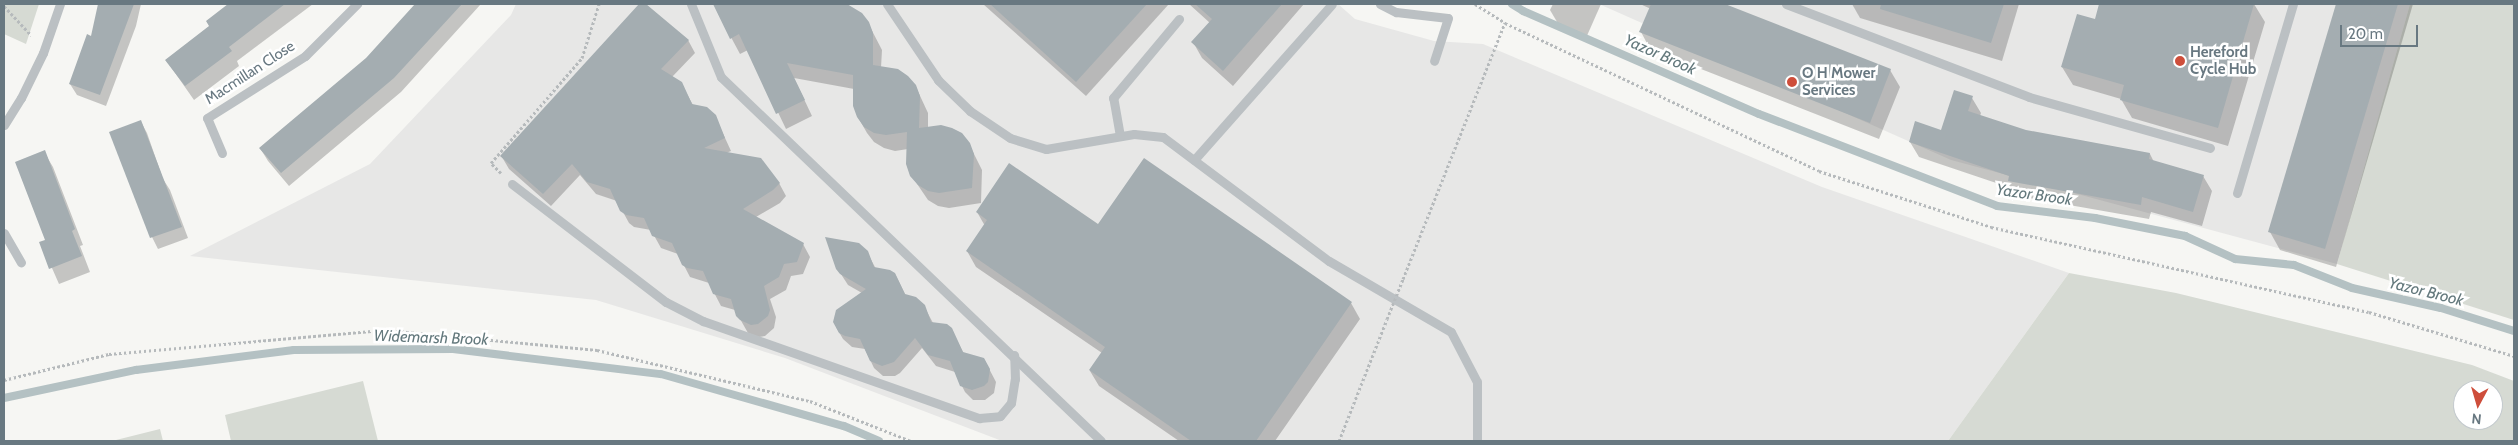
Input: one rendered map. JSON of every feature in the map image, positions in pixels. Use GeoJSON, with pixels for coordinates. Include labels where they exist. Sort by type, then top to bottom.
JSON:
{"type":"FeatureCollection","features":[{"type":"Feature","properties":{"kind":"street"},"geometry":{"type":"LineString","coordinates":[[4,125],[21,98],[43,53],[60,4]]}},
{"type":"Feature","properties":{"kind":"street","name":"Macmillan Close"},"geometry":{"type":"LineString","coordinates":[[222,153],[207,118],[305,56],[357,4]]}},
{"type":"Feature","properties":{"kind":"street"},"geometry":{"type":"LineString","coordinates":[[691,4],[722,77],[1014,355],[1101,441]]}},
{"type":"Feature","properties":{"kind":"street"},"geometry":{"type":"LineString","coordinates":[[887,4],[938,80],[970,111],[1010,138],[1046,149],[1134,134],[1163,137],[1328,261],[1451,332],[1477,382],[1477,441]]}},
{"type":"Feature","properties":{"kind":"street"},"geometry":{"type":"LineString","coordinates":[[1194,160],[1332,4]]}},
{"type":"Feature","properties":{"kind":"street"},"geometry":{"type":"LineString","coordinates":[[1380,4],[1396,12],[1448,18],[1434,61]]}},
{"type":"Feature","properties":{"kind":"street"},"geometry":{"type":"LineString","coordinates":[[1786,4],[2029,97],[2210,148]]}},
{"type":"Feature","properties":{"kind":"street"},"geometry":{"type":"LineString","coordinates":[[2237,193],[2293,4]]}},
{"type":"Feature","properties":{"kind":"street"},"geometry":{"type":"LineString","coordinates":[[1120,136],[1113,98],[1179,19]]}},
{"type":"Feature","properties":{"kind":"street"},"geometry":{"type":"LineString","coordinates":[[512,184],[666,302],[703,321],[979,418],[1000,416],[1011,403],[1015,379],[1014,355]]}},
{"type":"Feature","properties":{"kind":"street"},"geometry":{"type":"LineString","coordinates":[[4,233],[21,262]]}},
{"type":"Feature","properties":{"kind":"path"},"geometry":{"type":"LineString","coordinates":[[512,184],[491,163],[582,58],[599,4]]}},
{"type":"Feature","properties":{"kind":"path"},"geometry":{"type":"LineString","coordinates":[[1475,4],[1505,23],[1828,174],[1991,227],[2369,312],[2514,356]]}},
{"type":"Feature","properties":{"kind":"path"},"geometry":{"type":"LineString","coordinates":[[4,6],[24,25],[43,53]]}},
{"type":"Feature","properties":{"kind":"path"},"geometry":{"type":"LineString","coordinates":[[1339,441],[1505,23]]}},
{"type":"Feature","properties":{"kind":"path"},"geometry":{"type":"LineString","coordinates":[[4,380],[109,354],[386,330],[597,350],[810,401],[911,441]]}},
{"type":"Feature","properties":{"kind":"shaded area"},"geometry":{"type":"Polygon","coordinates":[[[4,4],[39,4],[26,44],[4,34],[4,4]]]}},
{"type":"Feature","properties":{"kind":"shaded area"},"geometry":{"type":"Polygon","coordinates":[[[516,4],[1338,4],[1355,19],[1434,41],[1483,44],[1822,187],[2069,273],[1948,441],[1002,441],[785,358],[596,300],[190,256],[370,164],[511,15],[516,4]]]}},
{"type":"Feature","properties":{"kind":"shaded area"},"geometry":{"type":"Polygon","coordinates":[[[1599,4],[2410,4],[2337,264],[1951,160],[1599,4]]]}},
{"type":"Feature","properties":{"kind":"shaded area"},"geometry":{"type":"Polygon","coordinates":[[[2410,4],[2514,4],[2514,320],[2337,264],[2410,4]]]}},
{"type":"Feature","properties":{"kind":"shaded area"},"geometry":{"type":"Polygon","coordinates":[[[2069,273],[2176,293],[2472,365],[2514,381],[2514,441],[1948,441],[2069,273]]]}},
{"type":"Feature","properties":{"kind":"shaded area"},"geometry":{"type":"Polygon","coordinates":[[[363,381],[378,441],[231,441],[225,415],[363,381]]]}},
{"type":"Feature","properties":{"kind":"shaded area"},"geometry":{"type":"Polygon","coordinates":[[[160,429],[163,441],[112,441],[160,429]]]}},
{"type":"Feature","properties":{"kind":"building"},"geometry":{"type":"Polygon","coordinates":[[[98,4],[134,4],[100,95],[69,84],[87,34],[91,36],[98,4]]]}},
{"type":"Feature","properties":{"kind":"building"},"geometry":{"type":"Polygon","coordinates":[[[228,4],[285,4],[229,47],[232,51],[185,86],[165,60],[209,26],[206,21],[228,4]]]}},
{"type":"Feature","properties":{"kind":"building"},"geometry":{"type":"Polygon","coordinates":[[[415,4],[462,4],[394,78],[281,173],[259,148],[366,58],[415,4]]]}},
{"type":"Feature","properties":{"kind":"building"},"geometry":{"type":"Polygon","coordinates":[[[639,4],[646,4],[689,40],[661,69],[682,82],[692,104],[707,107],[716,115],[725,138],[704,148],[761,158],[780,183],[773,190],[743,209],[804,243],[797,262],[784,264],[779,277],[764,286],[770,310],[768,316],[758,324],[751,325],[740,320],[736,316],[731,299],[713,294],[703,271],[687,268],[682,265],[672,243],[652,236],[644,218],[626,215],[620,211],[610,189],[587,182],[572,164],[543,194],[500,156],[639,4]]]}},
{"type":"Feature","properties":{"kind":"building"},"geometry":{"type":"Polygon","coordinates":[[[713,4],[847,4],[862,13],[869,22],[873,33],[873,65],[898,69],[916,85],[920,96],[919,128],[941,125],[952,128],[962,133],[970,143],[974,154],[972,188],[939,193],[928,191],[918,185],[910,176],[906,164],[907,132],[886,135],[874,133],[864,127],[857,117],[853,106],[853,75],[787,63],[805,100],[776,114],[739,34],[730,39],[713,4]]]}},
{"type":"Feature","properties":{"kind":"building"},"geometry":{"type":"Polygon","coordinates":[[[990,4],[1147,4],[1076,82],[990,4]]]}},
{"type":"Feature","properties":{"kind":"building"},"geometry":{"type":"Polygon","coordinates":[[[1195,4],[1282,4],[1223,71],[1191,42],[1212,19],[1195,4]]]}},
{"type":"Feature","properties":{"kind":"building"},"geometry":{"type":"Polygon","coordinates":[[[1651,4],[1725,4],[1891,69],[1870,123],[1639,32],[1651,4]]]}},
{"type":"Feature","properties":{"kind":"building"},"geometry":{"type":"Polygon","coordinates":[[[1881,4],[2004,4],[1991,43],[1880,9],[1881,4]]]}},
{"type":"Feature","properties":{"kind":"building"},"geometry":{"type":"Polygon","coordinates":[[[2099,4],[2254,4],[2218,128],[2120,100],[2124,85],[2061,67],[2077,14],[2095,19],[2099,4]]]}},
{"type":"Feature","properties":{"kind":"building"},"geometry":{"type":"Polygon","coordinates":[[[2336,4],[2398,4],[2325,249],[2268,232],[2336,4]]]}},
{"type":"Feature","properties":{"kind":"building"},"geometry":{"type":"Polygon","coordinates":[[[1954,90],[1973,96],[1968,111],[2026,130],[2150,153],[2149,159],[2204,175],[2193,212],[2142,197],[2141,205],[2008,181],[2009,176],[1909,142],[1915,121],[1941,130],[1954,90]]]}},
{"type":"Feature","properties":{"kind":"building"},"geometry":{"type":"Polygon","coordinates":[[[141,120],[182,227],[150,238],[109,132],[141,120]]]}},
{"type":"Feature","properties":{"kind":"building"},"geometry":{"type":"Polygon","coordinates":[[[45,150],[75,229],[72,231],[82,256],[49,269],[39,242],[45,240],[15,162],[45,150]]]}},
{"type":"Feature","properties":{"kind":"building"},"geometry":{"type":"Polygon","coordinates":[[[1144,158],[1352,302],[1256,441],[1191,441],[1089,370],[1105,347],[966,251],[987,220],[976,212],[1009,163],[1098,224],[1144,158]]]}},
{"type":"Feature","properties":{"kind":"building"},"geometry":{"type":"Polygon","coordinates":[[[825,237],[859,243],[868,251],[874,267],[890,270],[895,273],[905,294],[916,297],[925,305],[931,322],[947,324],[952,328],[963,352],[984,358],[990,369],[988,382],[984,386],[972,390],[960,386],[950,361],[928,355],[915,338],[894,362],[882,366],[870,361],[860,339],[839,333],[833,322],[836,310],[866,289],[840,274],[836,269],[825,237]]]}},
{"type":"Feature","properties":{"kind":"waterway","name":"Yazor Brook"},"geometry":{"type":"LineString","coordinates":[[1512,4],[1523,11],[1759,114],[1997,206],[2095,218],[2185,236],[2235,259],[2294,265],[2352,288],[2441,308],[2514,331]]}},
{"type":"Feature","properties":{"kind":"waterway","name":"Widemarsh Brook"},"geometry":{"type":"LineString","coordinates":[[4,398],[136,370],[294,350],[453,349],[661,374],[844,426],[879,441]]}},
{"type":"Feature","properties":{"kind":"place","name":"Hereford Cycle Hub"},"geometry":{"type":"Point","coordinates":[2180,61]}},
{"type":"Feature","properties":{"kind":"place","name":"O H Mower Services"},"geometry":{"type":"Point","coordinates":[1792,82]}}]}
